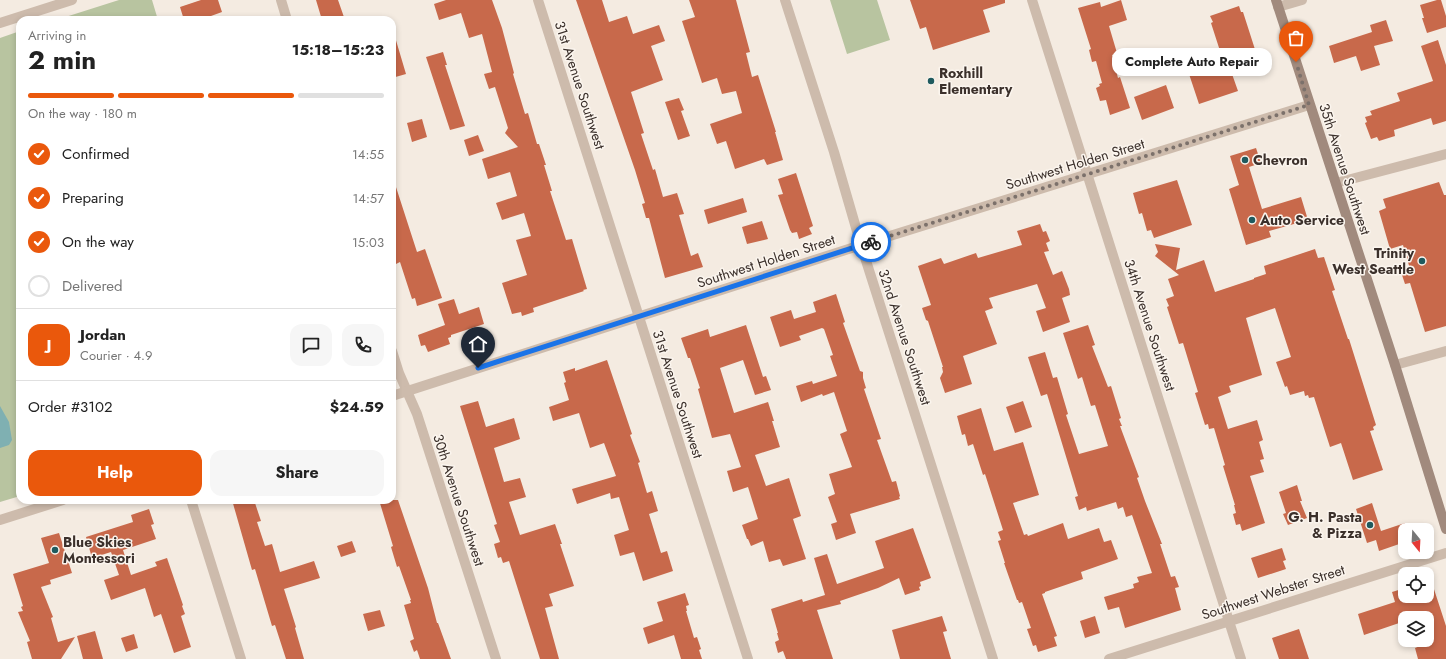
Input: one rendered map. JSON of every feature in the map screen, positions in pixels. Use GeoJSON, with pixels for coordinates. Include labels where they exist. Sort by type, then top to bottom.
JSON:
{"type":"FeatureCollection","features":[{"type":"Feature","properties":{"kind":"main road","name":"35th Avenue Southwest"},"geometry":{"type":"LineString","coordinates":[[1277,3],[1395,365],[1446,529]]}},
{"type":"Feature","properties":{"kind":"street"},"geometry":{"type":"LineString","coordinates":[[0,23],[43,4],[72,0]]}},
{"type":"Feature","properties":{"kind":"street"},"geometry":{"type":"LineString","coordinates":[[281,0],[286,16]]}},
{"type":"Feature","properties":{"kind":"street","name":"31st Avenue Southwest"},"geometry":{"type":"LineString","coordinates":[[538,0],[748,659]]}},
{"type":"Feature","properties":{"kind":"street","name":"32nd Avenue Southwest"},"geometry":{"type":"LineString","coordinates":[[785,0],[834,152],[861,245],[993,659]]}},
{"type":"Feature","properties":{"kind":"street","name":"34th Avenue Southwest"},"geometry":{"type":"LineString","coordinates":[[1032,0],[1241,659]]}},
{"type":"Feature","properties":{"kind":"street"},"geometry":{"type":"LineString","coordinates":[[1277,3],[1302,0]]}},
{"type":"Feature","properties":{"kind":"street","name":"Southwest Holden Street"},"geometry":{"type":"LineString","coordinates":[[396,395],[861,245],[1309,105]]}},
{"type":"Feature","properties":{"kind":"street"},"geometry":{"type":"LineString","coordinates":[[1336,184],[1446,154]]}},
{"type":"Feature","properties":{"kind":"street"},"geometry":{"type":"LineString","coordinates":[[1395,365],[1446,351]]}},
{"type":"Feature","properties":{"kind":"street","name":"30th Avenue Southwest"},"geometry":{"type":"LineString","coordinates":[[396,364],[417,414],[496,659]]}},
{"type":"Feature","properties":{"kind":"street"},"geometry":{"type":"LineString","coordinates":[[0,520],[50,504]]}},
{"type":"Feature","properties":{"kind":"street"},"geometry":{"type":"LineString","coordinates":[[192,504],[241,659]]}},
{"type":"Feature","properties":{"kind":"street","name":"Southwest Webster Street"},"geometry":{"type":"LineString","coordinates":[[1110,659],[1446,553]]}},
{"type":"Feature","properties":{"kind":"green space"},"geometry":{"type":"Polygon","coordinates":[[[119,0],[152,0],[157,16],[69,16],[119,0]]]}},
{"type":"Feature","properties":{"kind":"green space"},"geometry":{"type":"Polygon","coordinates":[[[830,0],[877,0],[890,40],[847,54],[830,0]]]}},
{"type":"Feature","properties":{"kind":"green space"},"geometry":{"type":"Polygon","coordinates":[[[16,32],[16,497],[0,502],[0,38],[16,32]]]}},
{"type":"Feature","properties":{"kind":"water"},"geometry":{"type":"Polygon","coordinates":[[[0,406],[9,422],[12,440],[9,445],[0,448],[0,406]]]}},
{"type":"Feature","properties":{"kind":"building"},"geometry":{"type":"Polygon","coordinates":[[[201,0],[218,0],[222,12],[211,16],[183,16],[180,7],[201,0]]]}},
{"type":"Feature","properties":{"kind":"building"},"geometry":{"type":"Polygon","coordinates":[[[316,0],[338,0],[344,16],[321,16],[316,0]]]}},
{"type":"Feature","properties":{"kind":"building"},"geometry":{"type":"Polygon","coordinates":[[[446,0],[492,0],[502,28],[514,73],[513,74],[525,114],[528,113],[537,144],[539,144],[546,165],[544,165],[552,191],[550,191],[566,240],[572,239],[587,289],[533,308],[534,312],[522,316],[521,312],[512,314],[502,283],[527,275],[516,240],[531,236],[524,213],[502,220],[496,203],[517,196],[510,172],[488,179],[482,159],[518,147],[505,133],[508,128],[495,87],[489,89],[484,74],[492,72],[482,34],[469,38],[461,13],[439,20],[434,4],[446,0]]]}},
{"type":"Feature","properties":{"kind":"building"},"geometry":{"type":"Polygon","coordinates":[[[576,0],[602,0],[609,22],[627,16],[633,34],[659,25],[665,41],[651,46],[663,80],[631,92],[644,133],[641,134],[653,170],[655,169],[663,197],[677,193],[684,214],[679,215],[691,256],[698,253],[703,267],[665,278],[649,218],[646,218],[642,204],[645,203],[635,170],[576,0]]]}},
{"type":"Feature","properties":{"kind":"building"},"geometry":{"type":"Polygon","coordinates":[[[689,0],[736,0],[750,52],[746,53],[752,77],[758,75],[783,160],[767,165],[764,159],[735,169],[726,141],[717,144],[710,124],[742,113],[736,91],[722,94],[717,78],[702,83],[682,21],[695,17],[689,0]]]}},
{"type":"Feature","properties":{"kind":"building"},"geometry":{"type":"Polygon","coordinates":[[[910,0],[1005,0],[1005,3],[983,10],[990,32],[933,50],[926,27],[920,29],[910,0]]]}},
{"type":"Feature","properties":{"kind":"building"},"geometry":{"type":"Polygon","coordinates":[[[1121,0],[1127,20],[1109,26],[1117,53],[1112,55],[1118,78],[1120,77],[1130,108],[1110,115],[1106,100],[1100,101],[1096,88],[1102,83],[1096,61],[1092,62],[1089,50],[1091,49],[1078,8],[1100,2],[1101,7],[1121,0]]]}},
{"type":"Feature","properties":{"kind":"building"},"geometry":{"type":"Polygon","coordinates":[[[1441,0],[1446,16],[1446,27],[1427,33],[1422,18],[1424,18],[1420,5],[1441,0]]]}},
{"type":"Feature","properties":{"kind":"building"},"geometry":{"type":"Polygon","coordinates":[[[1239,6],[1241,12],[1243,12],[1260,65],[1232,74],[1238,91],[1199,104],[1186,65],[1221,54],[1211,23],[1213,22],[1210,16],[1239,6]]]}},
{"type":"Feature","properties":{"kind":"building"},"geometry":{"type":"Polygon","coordinates":[[[1386,20],[1393,41],[1374,46],[1380,65],[1361,71],[1356,56],[1334,63],[1329,46],[1372,32],[1370,25],[1386,20]]]}},
{"type":"Feature","properties":{"kind":"building"},"geometry":{"type":"Polygon","coordinates":[[[396,40],[406,74],[396,77],[396,40]]]}},
{"type":"Feature","properties":{"kind":"building"},"geometry":{"type":"Polygon","coordinates":[[[1438,40],[1446,65],[1446,121],[1433,125],[1431,118],[1394,130],[1395,136],[1379,141],[1377,137],[1371,139],[1365,123],[1367,122],[1365,117],[1372,115],[1370,111],[1400,101],[1397,93],[1433,81],[1421,46],[1438,40]]]}},
{"type":"Feature","properties":{"kind":"building"},"geometry":{"type":"Polygon","coordinates":[[[443,52],[447,65],[445,65],[465,126],[450,130],[426,57],[443,52]]]}},
{"type":"Feature","properties":{"kind":"building"},"geometry":{"type":"Polygon","coordinates":[[[1166,85],[1174,108],[1142,120],[1134,97],[1166,85]]]}},
{"type":"Feature","properties":{"kind":"building"},"geometry":{"type":"Polygon","coordinates":[[[679,98],[684,110],[681,111],[690,136],[678,140],[665,102],[679,98]]]}},
{"type":"Feature","properties":{"kind":"building"},"geometry":{"type":"Polygon","coordinates":[[[422,119],[427,137],[412,142],[407,123],[422,119]]]}},
{"type":"Feature","properties":{"kind":"building"},"geometry":{"type":"Polygon","coordinates":[[[478,135],[484,151],[469,156],[464,140],[478,135]]]}},
{"type":"Feature","properties":{"kind":"building"},"geometry":{"type":"Polygon","coordinates":[[[1256,148],[1261,163],[1249,167],[1262,209],[1301,197],[1308,220],[1269,231],[1271,237],[1246,245],[1229,189],[1239,185],[1230,156],[1256,148]]]}},
{"type":"Feature","properties":{"kind":"building"},"geometry":{"type":"Polygon","coordinates":[[[796,173],[813,226],[809,228],[812,234],[799,239],[797,232],[792,233],[790,230],[778,195],[783,194],[778,179],[796,173]]]}},
{"type":"Feature","properties":{"kind":"building"},"geometry":{"type":"Polygon","coordinates":[[[1177,180],[1192,225],[1154,238],[1151,230],[1147,231],[1142,213],[1139,214],[1133,193],[1177,180]]]}},
{"type":"Feature","properties":{"kind":"building","name":"Trinity West Seattle"},"geometry":{"type":"Polygon","coordinates":[[[1439,182],[1444,195],[1446,195],[1446,326],[1425,332],[1410,283],[1405,284],[1401,272],[1410,269],[1403,245],[1390,249],[1379,211],[1386,208],[1383,199],[1439,182]]]}},
{"type":"Feature","properties":{"kind":"building"},"geometry":{"type":"Polygon","coordinates":[[[396,187],[417,252],[425,249],[442,298],[417,306],[415,298],[412,299],[400,262],[396,264],[396,187]]]}},
{"type":"Feature","properties":{"kind":"building"},"geometry":{"type":"Polygon","coordinates":[[[743,198],[747,212],[708,224],[704,210],[743,198]]]}},
{"type":"Feature","properties":{"kind":"building"},"geometry":{"type":"Polygon","coordinates":[[[762,221],[768,239],[747,244],[742,227],[762,221]]]}},
{"type":"Feature","properties":{"kind":"building"},"geometry":{"type":"Polygon","coordinates":[[[1040,224],[1043,232],[1046,231],[1050,241],[1046,243],[1049,251],[1044,252],[1053,275],[1062,271],[1069,289],[1070,295],[1062,298],[1070,322],[1043,332],[1036,311],[1046,308],[1037,284],[989,298],[993,308],[985,311],[997,344],[963,356],[972,384],[945,393],[940,378],[943,372],[943,367],[928,321],[926,320],[922,308],[931,305],[918,266],[941,258],[944,264],[976,253],[978,258],[1022,245],[1017,231],[1040,224]]]}},
{"type":"Feature","properties":{"kind":"building"},"geometry":{"type":"Polygon","coordinates":[[[1155,244],[1180,248],[1176,270],[1204,260],[1215,292],[1266,274],[1264,266],[1315,249],[1318,258],[1324,257],[1335,290],[1332,291],[1376,425],[1373,427],[1374,430],[1370,431],[1383,470],[1353,480],[1341,443],[1330,447],[1314,397],[1309,398],[1308,395],[1305,396],[1304,391],[1290,395],[1287,386],[1285,387],[1276,362],[1291,357],[1275,308],[1246,318],[1262,375],[1229,386],[1231,392],[1218,397],[1228,429],[1257,420],[1263,440],[1259,442],[1264,459],[1260,460],[1264,472],[1250,476],[1265,523],[1242,531],[1240,524],[1236,525],[1233,514],[1236,513],[1235,505],[1223,466],[1225,465],[1214,428],[1209,429],[1208,424],[1205,425],[1195,393],[1198,392],[1183,343],[1179,344],[1167,307],[1169,306],[1166,299],[1174,296],[1168,279],[1179,275],[1155,256],[1158,252],[1155,244]]]}},
{"type":"Feature","properties":{"kind":"building"},"geometry":{"type":"Polygon","coordinates":[[[836,294],[845,322],[843,323],[860,371],[863,372],[866,388],[864,389],[881,439],[877,440],[892,482],[896,481],[900,499],[850,514],[856,533],[836,540],[831,524],[837,522],[828,497],[835,494],[829,474],[852,467],[840,434],[847,431],[834,392],[823,396],[822,394],[801,402],[796,386],[812,381],[813,384],[837,376],[830,356],[833,355],[824,329],[822,328],[799,336],[801,340],[780,347],[770,317],[791,310],[794,319],[816,312],[813,302],[836,294]]]}},
{"type":"Feature","properties":{"kind":"building"},"geometry":{"type":"Polygon","coordinates":[[[454,299],[459,314],[479,307],[484,324],[451,335],[451,337],[448,338],[450,344],[428,352],[425,345],[421,346],[418,335],[445,325],[438,304],[454,299]]]}},
{"type":"Feature","properties":{"kind":"building"},"geometry":{"type":"Polygon","coordinates":[[[746,325],[763,377],[766,376],[771,390],[755,395],[743,360],[720,368],[734,413],[768,402],[780,447],[755,455],[766,486],[789,478],[801,516],[793,519],[806,559],[783,566],[780,559],[769,562],[763,541],[751,546],[747,539],[742,525],[758,519],[748,487],[733,492],[727,471],[741,467],[730,434],[712,438],[698,389],[700,388],[690,358],[688,358],[681,338],[708,329],[710,337],[746,325]]]}},
{"type":"Feature","properties":{"kind":"building"},"geometry":{"type":"Polygon","coordinates":[[[1088,325],[1095,345],[1092,346],[1108,387],[1111,386],[1121,418],[1119,419],[1122,426],[1120,426],[1139,477],[1137,478],[1145,501],[1162,544],[1160,544],[1171,577],[1175,576],[1179,587],[1175,588],[1181,610],[1125,628],[1119,607],[1108,610],[1104,597],[1134,588],[1133,584],[1139,582],[1137,577],[1152,573],[1132,515],[1126,517],[1123,507],[1118,509],[1116,502],[1087,511],[1086,507],[1079,510],[1075,497],[1078,496],[1047,394],[1041,396],[1028,357],[1045,352],[1053,378],[1057,377],[1068,414],[1066,415],[1079,454],[1108,446],[1095,405],[1091,406],[1082,377],[1078,379],[1063,333],[1088,325]]]}},
{"type":"Feature","properties":{"kind":"building"},"geometry":{"type":"Polygon","coordinates":[[[607,360],[632,434],[630,435],[640,462],[638,463],[647,493],[652,491],[658,511],[649,514],[661,553],[667,551],[673,571],[643,581],[634,552],[620,556],[614,535],[629,530],[619,497],[611,499],[610,493],[577,504],[572,489],[616,476],[604,443],[590,448],[579,413],[553,421],[549,407],[569,400],[564,383],[566,382],[563,372],[575,368],[575,371],[607,360]]]}},
{"type":"Feature","properties":{"kind":"building"},"geometry":{"type":"Polygon","coordinates":[[[478,401],[486,427],[514,418],[520,439],[494,448],[504,482],[520,478],[526,497],[509,502],[520,535],[555,524],[562,544],[560,544],[574,586],[549,594],[553,606],[545,608],[559,659],[540,659],[509,561],[503,563],[501,557],[498,558],[494,544],[500,542],[494,525],[497,524],[460,406],[478,401]]]}},
{"type":"Feature","properties":{"kind":"building"},"geometry":{"type":"Polygon","coordinates":[[[1023,401],[1032,427],[1015,433],[1006,407],[1023,401]]]}},
{"type":"Feature","properties":{"kind":"building"},"geometry":{"type":"Polygon","coordinates":[[[981,408],[994,451],[1023,442],[1039,495],[1013,503],[1024,535],[1027,534],[1028,536],[1063,523],[1068,539],[1099,528],[1104,542],[1111,540],[1118,559],[1081,572],[1083,579],[1042,594],[1057,636],[1054,637],[1057,646],[1038,652],[1036,645],[1033,646],[1027,629],[1031,628],[1022,602],[1019,603],[1017,600],[1004,563],[998,541],[1001,540],[998,532],[1003,530],[985,474],[983,475],[973,444],[968,446],[965,434],[962,435],[957,416],[981,408]]]}},
{"type":"Feature","properties":{"kind":"building"},"geometry":{"type":"Polygon","coordinates":[[[1297,485],[1302,501],[1300,501],[1307,518],[1288,525],[1283,514],[1286,513],[1279,492],[1297,485]]]}},
{"type":"Feature","properties":{"kind":"building"},"geometry":{"type":"Polygon","coordinates":[[[396,500],[398,500],[428,588],[437,623],[451,659],[420,659],[417,650],[414,652],[410,641],[414,639],[404,605],[411,603],[411,600],[399,566],[397,567],[391,547],[393,546],[380,504],[396,504],[396,500]]]}},
{"type":"Feature","properties":{"kind":"building","name":"G. H. Pasta & Pizza"},"geometry":{"type":"Polygon","coordinates":[[[1372,503],[1381,531],[1398,525],[1398,544],[1379,551],[1376,540],[1367,543],[1356,509],[1372,503]]]}},
{"type":"Feature","properties":{"kind":"building"},"geometry":{"type":"Polygon","coordinates":[[[233,504],[255,504],[261,521],[257,522],[265,546],[272,544],[280,572],[314,561],[320,578],[284,589],[304,659],[286,659],[275,625],[272,626],[255,569],[252,570],[233,504]]]}},
{"type":"Feature","properties":{"kind":"building"},"geometry":{"type":"Polygon","coordinates":[[[149,509],[154,524],[151,525],[156,539],[123,550],[131,575],[157,566],[155,562],[167,558],[183,605],[185,614],[181,616],[191,647],[174,653],[161,614],[154,617],[145,588],[111,600],[104,580],[119,575],[111,552],[92,558],[86,537],[133,522],[131,515],[149,509]]]}},
{"type":"Feature","properties":{"kind":"building"},"geometry":{"type":"Polygon","coordinates":[[[913,528],[931,578],[920,582],[920,590],[905,595],[899,578],[878,588],[840,601],[841,604],[817,610],[833,659],[786,659],[783,651],[778,653],[775,642],[779,640],[778,633],[771,609],[802,599],[803,602],[825,595],[814,558],[827,554],[837,584],[884,568],[875,541],[913,528]]]}},
{"type":"Feature","properties":{"kind":"building"},"geometry":{"type":"Polygon","coordinates":[[[59,533],[72,573],[50,580],[51,584],[41,587],[53,617],[51,618],[58,642],[75,637],[61,659],[32,659],[27,642],[30,641],[18,612],[23,611],[21,607],[23,606],[13,574],[49,563],[41,538],[59,533]]]}},
{"type":"Feature","properties":{"kind":"building"},"geometry":{"type":"Polygon","coordinates":[[[352,541],[356,552],[341,557],[337,546],[352,541]]]}},
{"type":"Feature","properties":{"kind":"building"},"geometry":{"type":"Polygon","coordinates":[[[1282,548],[1286,560],[1283,561],[1286,569],[1258,578],[1251,558],[1282,548]]]}},
{"type":"Feature","properties":{"kind":"building"},"geometry":{"type":"Polygon","coordinates":[[[1434,589],[1446,626],[1446,659],[1418,659],[1415,648],[1434,647],[1434,611],[1398,611],[1398,623],[1364,635],[1358,614],[1395,602],[1392,592],[1398,590],[1398,603],[1434,603],[1434,589]]]}},
{"type":"Feature","properties":{"kind":"building"},"geometry":{"type":"Polygon","coordinates":[[[685,593],[689,605],[686,606],[686,611],[694,638],[697,637],[701,649],[699,650],[702,659],[681,659],[674,635],[648,644],[643,628],[663,621],[657,602],[685,593]]]}},
{"type":"Feature","properties":{"kind":"building"},"geometry":{"type":"Polygon","coordinates":[[[380,610],[385,626],[368,631],[363,614],[380,610]]]}},
{"type":"Feature","properties":{"kind":"building"},"geometry":{"type":"Polygon","coordinates":[[[942,616],[947,631],[943,632],[951,659],[900,659],[892,630],[942,616]]]}},
{"type":"Feature","properties":{"kind":"building"},"geometry":{"type":"Polygon","coordinates":[[[1095,616],[1100,633],[1085,638],[1080,621],[1095,616]]]}},
{"type":"Feature","properties":{"kind":"building"},"geometry":{"type":"Polygon","coordinates":[[[1299,629],[1309,659],[1279,659],[1272,638],[1299,629]]]}},
{"type":"Feature","properties":{"kind":"building"},"geometry":{"type":"Polygon","coordinates":[[[95,631],[103,659],[83,659],[77,636],[95,631]]]}},
{"type":"Feature","properties":{"kind":"building"},"geometry":{"type":"Polygon","coordinates":[[[134,634],[138,648],[126,652],[121,638],[134,634]]]}},
{"type":"Feature","properties":{"kind":"way so far"},"geometry":{"type":"LineString","coordinates":[[871,242],[1309,105],[1296,62]]}},
{"type":"Feature","properties":{"kind":"place","name":"Complete Auto Repair"},"geometry":{"type":"Point","coordinates":[1296,62]}},
{"type":"Feature","properties":{"kind":"place","name":"Roxhill Elementary"},"geometry":{"type":"Point","coordinates":[931,81]}},
{"type":"Feature","properties":{"kind":"place","name":"Chevron"},"geometry":{"type":"Point","coordinates":[1245,160]}},
{"type":"Feature","properties":{"kind":"place","name":"Auto Service"},"geometry":{"type":"Point","coordinates":[1252,220]}},
{"type":"Feature","properties":{"kind":"place","name":"Trinity West Seattle"},"geometry":{"type":"Point","coordinates":[1422,261]}},
{"type":"Feature","properties":{"kind":"place","name":"G. H. Pasta & Pizza"},"geometry":{"type":"Point","coordinates":[1370,525]}},
{"type":"Feature","properties":{"kind":"place","name":"Blue Skies Montessori"},"geometry":{"type":"Point","coordinates":[55,550]}},
{"type":"Feature","properties":{"kind":"route"},"geometry":{"type":"LineString","coordinates":[[478,368],[871,242]]}}]}
